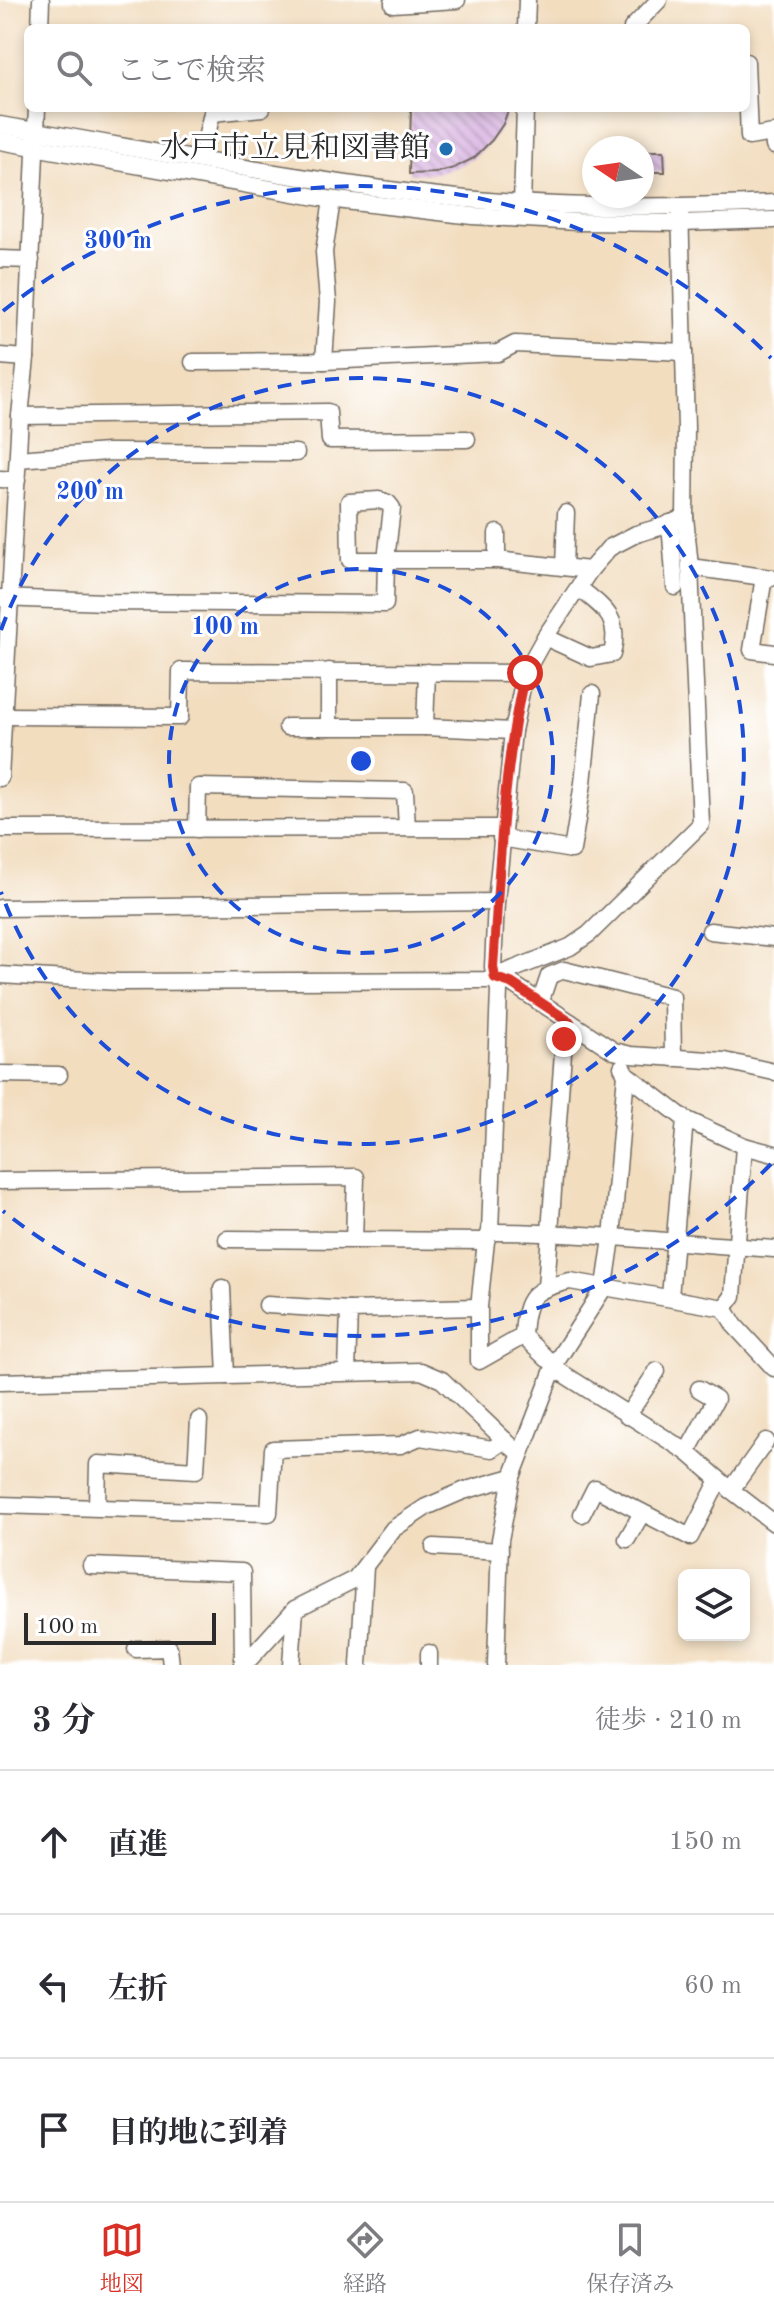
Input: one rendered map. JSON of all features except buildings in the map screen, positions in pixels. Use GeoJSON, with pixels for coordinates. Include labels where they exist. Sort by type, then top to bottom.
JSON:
{"type":"FeatureCollection","features":[{"type":"Feature","properties":{"kind":"street"},"geometry":{"type":"LineString","coordinates":[[40,24],[41,0]]}},
{"type":"Feature","properties":{"kind":"street"},"geometry":{"type":"LineString","coordinates":[[393,0],[393,4],[457,0]]}},
{"type":"Feature","properties":{"kind":"street"},"geometry":{"type":"LineString","coordinates":[[526,24],[527,0]]}},
{"type":"Feature","properties":{"kind":"street"},"geometry":{"type":"LineString","coordinates":[[636,24],[659,0]]}},
{"type":"Feature","properties":{"kind":"street"},"geometry":{"type":"LineString","coordinates":[[0,778],[5,598],[26,358],[37,112]]}},
{"type":"Feature","properties":{"kind":"street"},"geometry":{"type":"LineString","coordinates":[[201,160],[212,113],[222,112]]}},
{"type":"Feature","properties":{"kind":"street"},"geometry":{"type":"LineString","coordinates":[[522,204],[529,112]]}},
{"type":"Feature","properties":{"kind":"street"},"geometry":{"type":"LineString","coordinates":[[748,112],[749,137],[773,133],[774,146]]}},
{"type":"Feature","properties":{"kind":"street"},"geometry":{"type":"LineString","coordinates":[[0,125],[37,140],[332,200],[473,216],[578,222],[680,215],[774,203]]}},
{"type":"Feature","properties":{"kind":"street"},"geometry":{"type":"LineString","coordinates":[[0,141],[37,140],[201,160],[407,192],[522,204],[774,220]]}},
{"type":"Feature","properties":{"kind":"street"},"geometry":{"type":"LineString","coordinates":[[324,361],[328,302],[324,252],[332,200]]}},
{"type":"Feature","properties":{"kind":"street"},"geometry":{"type":"LineString","coordinates":[[675,587],[686,428],[680,215]]}},
{"type":"Feature","properties":{"kind":"street"},"geometry":{"type":"LineString","coordinates":[[0,259],[31,260]]}},
{"type":"Feature","properties":{"kind":"street"},"geometry":{"type":"LineString","coordinates":[[193,362],[324,361],[498,353],[515,344],[684,352]]}},
{"type":"Feature","properties":{"kind":"street"},"geometry":{"type":"LineString","coordinates":[[0,356],[26,358]]}},
{"type":"Feature","properties":{"kind":"street"},"geometry":{"type":"LineString","coordinates":[[20,416],[328,412],[330,440],[467,439]]}},
{"type":"Feature","properties":{"kind":"street"},"geometry":{"type":"LineString","coordinates":[[18,459],[107,452],[296,453]]}},
{"type":"Feature","properties":{"kind":"street"},"geometry":{"type":"LineString","coordinates":[[0,479],[17,480]]}},
{"type":"Feature","properties":{"kind":"street"},"geometry":{"type":"LineString","coordinates":[[564,567],[566,513]]}},
{"type":"Feature","properties":{"kind":"street"},"geometry":{"type":"LineString","coordinates":[[0,975],[119,982],[470,980],[495,978],[570,947],[589,934],[701,824],[690,567],[678,520]]}},
{"type":"Feature","properties":{"kind":"street"},"geometry":{"type":"LineString","coordinates":[[523,1336],[479,1361],[479,1307],[488,1237],[499,990],[493,967],[496,902],[513,731],[525,673],[590,570],[609,548],[636,534],[678,520]]}},
{"type":"Feature","properties":{"kind":"street"},"geometry":{"type":"LineString","coordinates":[[497,533],[497,560]]}},
{"type":"Feature","properties":{"kind":"street"},"geometry":{"type":"LineString","coordinates":[[5,598],[105,602],[385,604],[386,560],[497,560],[590,570]]}},
{"type":"Feature","properties":{"kind":"street"},"geometry":{"type":"LineString","coordinates":[[690,567],[769,578],[752,650],[774,653]]}},
{"type":"Feature","properties":{"kind":"street"},"geometry":{"type":"LineString","coordinates":[[545,637],[591,658],[612,654],[616,639],[612,619],[604,608],[579,588]]}},
{"type":"Feature","properties":{"kind":"street"},"geometry":{"type":"LineString","coordinates":[[2,716],[180,717],[181,671],[525,673]]}},
{"type":"Feature","properties":{"kind":"street"},"geometry":{"type":"LineString","coordinates":[[329,671],[329,727]]}},
{"type":"Feature","properties":{"kind":"street"},"geometry":{"type":"LineString","coordinates":[[425,727],[427,672]]}},
{"type":"Feature","properties":{"kind":"street"},"geometry":{"type":"LineString","coordinates":[[0,829],[407,828],[502,833],[572,850],[592,694]]}},
{"type":"Feature","properties":{"kind":"street"},"geometry":{"type":"LineString","coordinates":[[287,727],[425,727],[513,731]]}},
{"type":"Feature","properties":{"kind":"street"},"geometry":{"type":"LineString","coordinates":[[197,829],[198,787],[405,791],[407,828]]}},
{"type":"Feature","properties":{"kind":"street"},"geometry":{"type":"LineString","coordinates":[[0,908],[496,902]]}},
{"type":"Feature","properties":{"kind":"street"},"geometry":{"type":"LineString","coordinates":[[710,931],[774,938]]}},
{"type":"Feature","properties":{"kind":"street"},"geometry":{"type":"LineString","coordinates":[[540,1003],[549,976],[564,970],[672,997],[673,1058]]}},
{"type":"Feature","properties":{"kind":"street"},"geometry":{"type":"LineString","coordinates":[[495,978],[511,983],[614,1051],[631,1055],[725,1061],[774,1072]]}},
{"type":"Feature","properties":{"kind":"street"},"geometry":{"type":"LineString","coordinates":[[546,1287],[564,1039],[570,1022]]}},
{"type":"Feature","properties":{"kind":"street"},"geometry":{"type":"LineString","coordinates":[[614,1051],[626,1074],[685,1119],[744,1146],[774,1154]]}},
{"type":"Feature","properties":{"kind":"street"},"geometry":{"type":"LineString","coordinates":[[0,1074],[59,1075]]}},
{"type":"Feature","properties":{"kind":"street"},"geometry":{"type":"LineString","coordinates":[[496,1665],[500,1551],[512,1477],[555,1365],[605,1286],[626,1074]]}},
{"type":"Feature","properties":{"kind":"street"},"geometry":{"type":"LineString","coordinates":[[670,1297],[685,1119]]}},
{"type":"Feature","properties":{"kind":"street"},"geometry":{"type":"LineString","coordinates":[[724,1308],[733,1296],[744,1146]]}},
{"type":"Feature","properties":{"kind":"street"},"geometry":{"type":"LineString","coordinates":[[0,1181],[356,1177],[354,1240]]}},
{"type":"Feature","properties":{"kind":"street"},"geometry":{"type":"LineString","coordinates":[[227,1239],[354,1240],[488,1237],[551,1232],[774,1249]]}},
{"type":"Feature","properties":{"kind":"street"},"geometry":{"type":"LineString","coordinates":[[523,1336],[526,1308],[532,1297],[546,1287],[570,1281],[724,1308],[735,1326],[774,1368]]}},
{"type":"Feature","properties":{"kind":"street"},"geometry":{"type":"LineString","coordinates":[[222,1288],[226,1376]]}},
{"type":"Feature","properties":{"kind":"street"},"geometry":{"type":"LineString","coordinates":[[267,1305],[349,1310],[479,1307]]}},
{"type":"Feature","properties":{"kind":"street"},"geometry":{"type":"LineString","coordinates":[[347,1372],[349,1310]]}},
{"type":"Feature","properties":{"kind":"street"},"geometry":{"type":"LineString","coordinates":[[523,1336],[555,1365],[627,1416],[687,1452],[773,1520]]}},
{"type":"Feature","properties":{"kind":"street"},"geometry":{"type":"LineString","coordinates":[[0,1382],[421,1371],[449,1385],[519,1455]]}},
{"type":"Feature","properties":{"kind":"street"},"geometry":{"type":"LineString","coordinates":[[627,1416],[657,1371]]}},
{"type":"Feature","properties":{"kind":"street"},"geometry":{"type":"LineString","coordinates":[[687,1452],[716,1399],[699,1389]]}},
{"type":"Feature","properties":{"kind":"street"},"geometry":{"type":"LineString","coordinates":[[97,1506],[98,1464],[196,1470],[199,1420]]}},
{"type":"Feature","properties":{"kind":"street"},"geometry":{"type":"LineString","coordinates":[[0,1505],[269,1513],[273,1449],[401,1445],[420,1437],[492,1449],[505,1440]]}},
{"type":"Feature","properties":{"kind":"street"},"geometry":{"type":"LineString","coordinates":[[582,1514],[595,1488],[690,1537],[725,1485],[766,1441]]}},
{"type":"Feature","properties":{"kind":"street"},"geometry":{"type":"LineString","coordinates":[[244,1665],[295,1609],[355,1579],[393,1529],[426,1507],[463,1491],[512,1477]]}},
{"type":"Feature","properties":{"kind":"street"},"geometry":{"type":"LineString","coordinates":[[627,1539],[642,1513]]}},
{"type":"Feature","properties":{"kind":"street"},"geometry":{"type":"LineString","coordinates":[[434,1547],[500,1551]]}},
{"type":"Feature","properties":{"kind":"street"},"geometry":{"type":"LineString","coordinates":[[91,1566],[242,1572],[244,1665]]}},
{"type":"Feature","properties":{"kind":"street"},"geometry":{"type":"LineString","coordinates":[[359,1665],[365,1566]]}},
{"type":"Feature","properties":{"kind":"street"},"geometry":{"type":"LineString","coordinates":[[291,1665],[295,1609]]}},
{"type":"Feature","properties":{"kind":"street"},"geometry":{"type":"LineString","coordinates":[[136,1649],[169,1648],[171,1665]]}},
{"type":"Feature","properties":{"kind":"place","name":"水戸市立見和図書館"},"geometry":{"type":"Point","coordinates":[446,149]}},
{"type":"Feature","properties":{"kind":"route"},"geometry":{"type":"LineString","coordinates":[[525,673],[513,731],[502,828],[493,967],[495,978],[511,983],[570,1022],[564,1039]]}}]}
